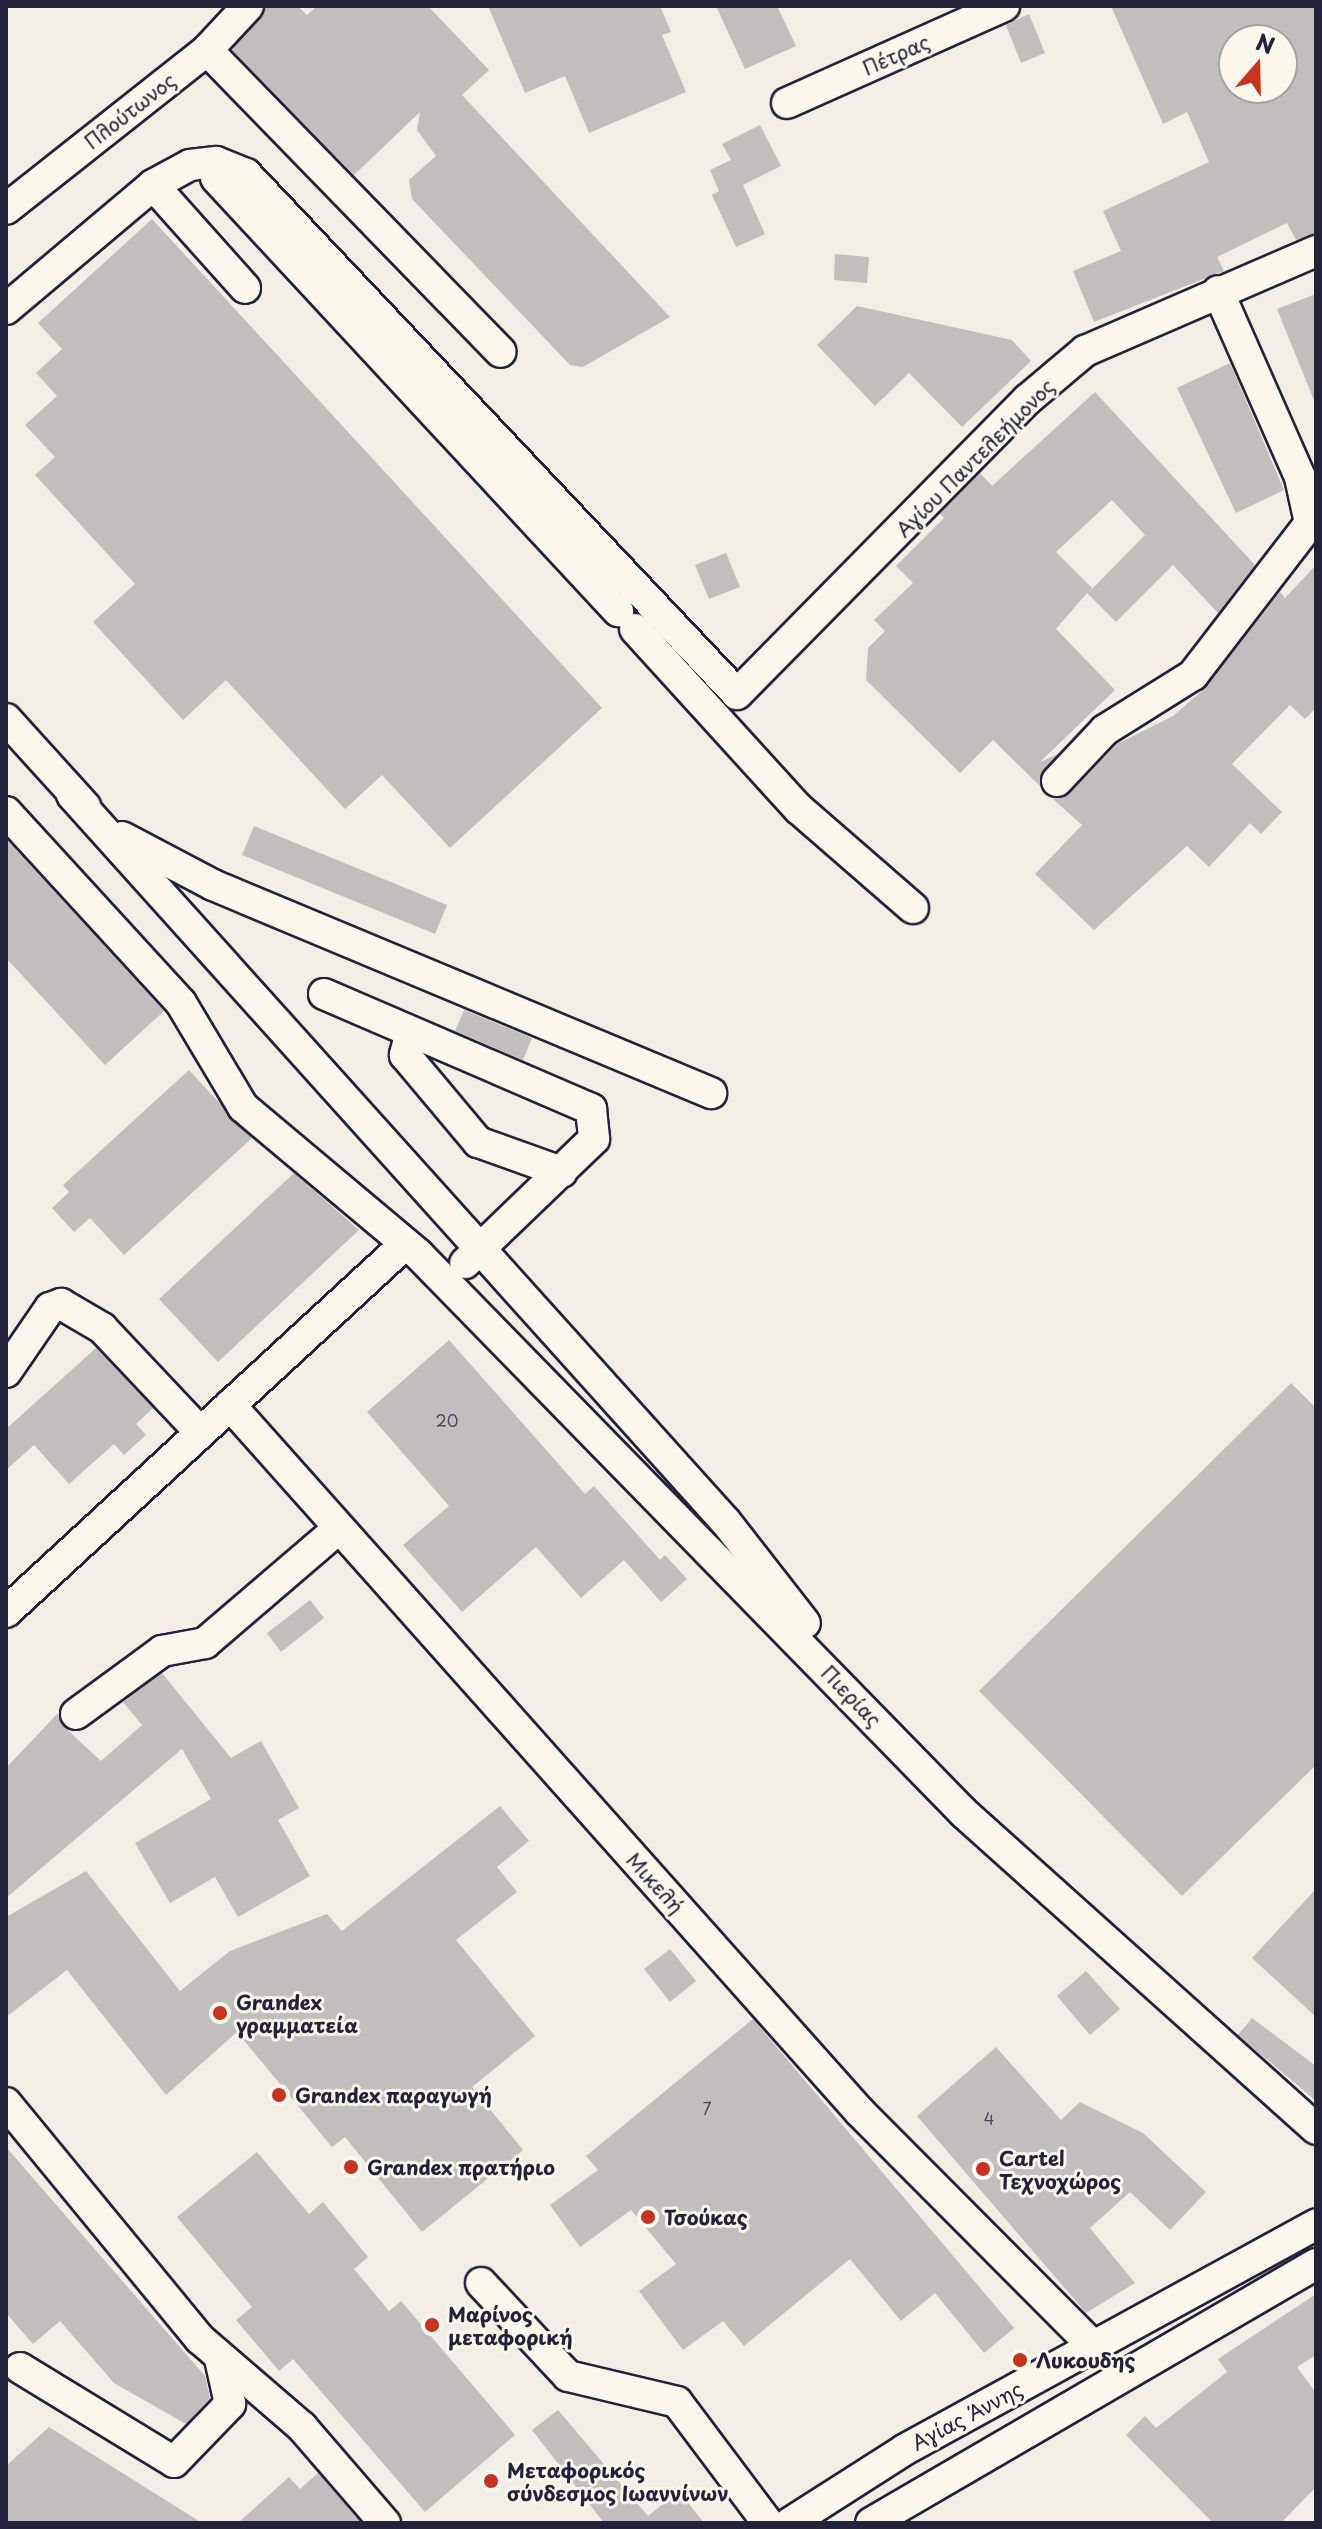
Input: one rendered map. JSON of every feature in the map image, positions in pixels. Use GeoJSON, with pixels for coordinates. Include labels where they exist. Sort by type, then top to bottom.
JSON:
{"type":"FeatureCollection","features":[{"type":"Feature","properties":{"kind":"street","name":"Πλούτωνος"},"geometry":{"type":"LineString","coordinates":[[6,209],[207,50],[248,6]]}},
{"type":"Feature","properties":{"kind":"street","name":"Πέτρας"},"geometry":{"type":"LineString","coordinates":[[787,103],[1004,6]]}},
{"type":"Feature","properties":{"kind":"street"},"geometry":{"type":"LineString","coordinates":[[207,50],[501,352]]}},
{"type":"Feature","properties":{"kind":"street","name":"Αγίου Παντελεήμονος"},"geometry":{"type":"LineString","coordinates":[[153,185],[190,165],[216,162],[246,174],[737,694],[792,644],[1028,399],[1085,351],[1316,251]]}},
{"type":"Feature","properties":{"kind":"street"},"geometry":{"type":"LineString","coordinates":[[6,309],[153,185],[197,173],[220,179],[241,197],[799,809],[913,908]]}},
{"type":"Feature","properties":{"kind":"street"},"geometry":{"type":"LineString","coordinates":[[153,185],[245,288]]}},
{"type":"Feature","properties":{"kind":"street"},"geometry":{"type":"LineString","coordinates":[[1057,781],[1105,730],[1193,675],[1310,523],[1300,477],[1218,291]]}},
{"type":"Feature","properties":{"kind":"street"},"geometry":{"type":"LineString","coordinates":[[6,719],[479,1251],[726,1522],[808,1627],[824,1668]]}},
{"type":"Feature","properties":{"kind":"street"},"geometry":{"type":"LineString","coordinates":[[72,795],[120,836],[213,885],[711,1093]]}},
{"type":"Feature","properties":{"kind":"street","name":"Πιερίας"},"geometry":{"type":"LineString","coordinates":[[6,812],[181,1003],[243,1107],[446,1280],[824,1668],[1104,1946],[1316,2129]]}},
{"type":"Feature","properties":{"kind":"street"},"geometry":{"type":"LineString","coordinates":[[324,994],[566,1093],[591,1109],[594,1139],[446,1280]]}},
{"type":"Feature","properties":{"kind":"street"},"geometry":{"type":"LineString","coordinates":[[411,1032],[405,1055],[478,1142],[562,1172]]}},
{"type":"Feature","properties":{"kind":"street"},"geometry":{"type":"LineString","coordinates":[[6,1612],[403,1246]]}},
{"type":"Feature","properties":{"kind":"street"},"geometry":{"type":"LineString","coordinates":[[6,1372],[50,1308],[61,1304],[102,1328],[200,1432]]}},
{"type":"Feature","properties":{"kind":"street","name":"Μικελή"},"geometry":{"type":"LineString","coordinates":[[230,1405],[860,2112],[1094,2347]]}},
{"type":"Feature","properties":{"kind":"street"},"geometry":{"type":"LineString","coordinates":[[76,1714],[162,1651],[205,1643],[338,1529]]}},
{"type":"Feature","properties":{"kind":"street"},"geometry":{"type":"LineString","coordinates":[[6,2103],[219,2357],[302,2427],[385,2523]]}},
{"type":"Feature","properties":{"kind":"street","name":"Αγίας Άννης"},"geometry":{"type":"LineString","coordinates":[[790,2523],[904,2450],[1316,2224]]}},
{"type":"Feature","properties":{"kind":"street","name":"Αγίας Άννης"},"geometry":{"type":"LineString","coordinates":[[871,2523],[1316,2264]]}},
{"type":"Feature","properties":{"kind":"street"},"geometry":{"type":"LineString","coordinates":[[481,2283],[568,2376],[677,2402],[768,2523]]}},
{"type":"Feature","properties":{"kind":"street"},"geometry":{"type":"LineString","coordinates":[[20,2368],[174,2462],[230,2404],[219,2357]]}},
{"type":"Feature","properties":{"kind":"building"},"geometry":{"type":"Polygon","coordinates":[[[266,6],[298,6],[307,15],[317,6],[428,6],[489,70],[462,95],[670,317],[583,367],[570,365],[412,199],[409,180],[436,156],[417,130],[420,112],[354,175],[232,50],[266,6]]]}},
{"type":"Feature","properties":{"kind":"building"},"geometry":{"type":"Polygon","coordinates":[[[488,6],[660,6],[671,32],[662,35],[686,92],[589,133],[565,76],[525,93],[488,6]]]}},
{"type":"Feature","properties":{"kind":"building"},"geometry":{"type":"Polygon","coordinates":[[[716,6],[777,6],[796,46],[745,69],[716,6]]]}},
{"type":"Feature","properties":{"kind":"building"},"geometry":{"type":"Polygon","coordinates":[[[1111,6],[1316,6],[1316,233],[1296,240],[1287,223],[1217,257],[1224,271],[1094,322],[1073,271],[1121,251],[1103,211],[1209,162],[1187,112],[1163,124],[1111,6]]]}},
{"type":"Feature","properties":{"kind":"building"},"geometry":{"type":"Polygon","coordinates":[[[1029,14],[1045,53],[1021,63],[1006,25],[1029,14]]]}},
{"type":"Feature","properties":{"kind":"building"},"geometry":{"type":"Polygon","coordinates":[[[760,125],[781,166],[743,185],[765,234],[736,247],[712,195],[719,191],[710,170],[731,160],[722,144],[760,125]]]}},
{"type":"Feature","properties":{"kind":"building"},"geometry":{"type":"Polygon","coordinates":[[[152,219],[602,708],[450,848],[382,775],[345,809],[226,680],[183,720],[93,622],[135,584],[35,475],[55,457],[25,425],[57,396],[36,373],[62,349],[38,323],[152,219]]]}},
{"type":"Feature","properties":{"kind":"building"},"geometry":{"type":"Polygon","coordinates":[[[835,254],[869,257],[867,283],[834,280],[835,254]]]}},
{"type":"Feature","properties":{"kind":"building"},"geometry":{"type":"Polygon","coordinates":[[[1316,294],[1316,403],[1315,403],[1277,309],[1316,294]]]}},
{"type":"Feature","properties":{"kind":"building"},"geometry":{"type":"Polygon","coordinates":[[[857,306],[1012,340],[1031,361],[962,427],[909,373],[875,406],[817,345],[857,306]]]}},
{"type":"Feature","properties":{"kind":"building"},"geometry":{"type":"Polygon","coordinates":[[[1230,363],[1284,490],[1236,513],[1177,388],[1230,363]]]}},
{"type":"Feature","properties":{"kind":"building"},"geometry":{"type":"Polygon","coordinates":[[[1095,392],[1255,565],[1218,613],[1173,565],[1116,622],[1087,593],[1056,629],[1115,690],[1040,762],[1058,754],[1040,786],[993,740],[960,773],[866,680],[868,648],[885,631],[874,620],[913,583],[896,566],[944,518],[940,514],[980,473],[992,486],[1095,392]],[[1112,500],[1056,552],[1092,588],[1088,593],[1145,535],[1112,500]]]}},
{"type":"Feature","properties":{"kind":"building"},"geometry":{"type":"Polygon","coordinates":[[[726,553],[740,587],[709,599],[695,565],[726,553]]]}},
{"type":"Feature","properties":{"kind":"building"},"geometry":{"type":"Polygon","coordinates":[[[1316,565],[1316,708],[1305,719],[1290,705],[1232,764],[1282,812],[1261,834],[1250,823],[1209,867],[1187,846],[1094,930],[1035,874],[1082,825],[1053,799],[1070,793],[1117,744],[1173,716],[1203,690],[1280,592],[1285,598],[1316,565]]]}},
{"type":"Feature","properties":{"kind":"building"},"geometry":{"type":"Polygon","coordinates":[[[254,826],[447,905],[435,934],[242,855],[254,826]]]}},
{"type":"Feature","properties":{"kind":"building"},"geometry":{"type":"Polygon","coordinates":[[[6,839],[164,1011],[105,1065],[6,958],[6,839]]]}},
{"type":"Feature","properties":{"kind":"building"},"geometry":{"type":"Polygon","coordinates":[[[464,1010],[532,1038],[523,1060],[455,1031],[464,1010]]]}},
{"type":"Feature","properties":{"kind":"building"},"geometry":{"type":"Polygon","coordinates":[[[189,1070],[252,1138],[124,1255],[90,1218],[74,1232],[52,1208],[69,1192],[63,1185],[189,1070]]]}},
{"type":"Feature","properties":{"kind":"building"},"geometry":{"type":"Polygon","coordinates":[[[294,1173],[359,1230],[218,1362],[159,1299],[294,1173]]]}},
{"type":"Feature","properties":{"kind":"building"},"geometry":{"type":"Polygon","coordinates":[[[449,1340],[585,1494],[594,1486],[660,1560],[665,1555],[687,1579],[661,1602],[624,1560],[581,1598],[536,1547],[462,1612],[403,1545],[449,1506],[367,1412],[449,1340]]]}},
{"type":"Feature","properties":{"kind":"building"},"geometry":{"type":"Polygon","coordinates":[[[96,1348],[153,1408],[136,1424],[146,1435],[124,1455],[114,1444],[69,1484],[34,1445],[6,1470],[6,1429],[96,1348]]]}},
{"type":"Feature","properties":{"kind":"building"},"geometry":{"type":"Polygon","coordinates":[[[1291,1383],[1316,1408],[1316,1765],[1182,1896],[979,1691],[1291,1383]]]}},
{"type":"Feature","properties":{"kind":"building"},"geometry":{"type":"Polygon","coordinates":[[[310,1600],[324,1618],[281,1652],[267,1633],[310,1600]]]}},
{"type":"Feature","properties":{"kind":"building"},"geometry":{"type":"Polygon","coordinates":[[[162,1673],[231,1758],[261,1741],[299,1808],[278,1820],[310,1876],[238,1917],[215,1877],[170,1903],[135,1843],[211,1799],[182,1749],[6,1898],[6,1768],[58,1713],[62,1725],[101,1761],[142,1725],[123,1702],[162,1673]]]}},
{"type":"Feature","properties":{"kind":"building"},"geometry":{"type":"Polygon","coordinates":[[[500,1806],[529,1841],[497,1867],[517,1892],[456,1940],[535,2036],[472,2087],[523,2150],[422,2232],[345,2137],[332,2147],[237,2032],[166,2095],[67,1970],[6,2017],[6,1917],[86,1871],[180,1991],[230,1951],[327,1914],[342,1931],[500,1806]]]}},
{"type":"Feature","properties":{"kind":"building"},"geometry":{"type":"Polygon","coordinates":[[[1316,1889],[1316,2017],[1252,1958],[1316,1889]]]}},
{"type":"Feature","properties":{"kind":"building"},"geometry":{"type":"Polygon","coordinates":[[[670,1949],[696,1981],[670,2002],[644,1969],[670,1949]]]}},
{"type":"Feature","properties":{"kind":"building"},"geometry":{"type":"Polygon","coordinates":[[[1086,1971],[1120,2009],[1090,2035],[1057,1996],[1086,1971]]]}},
{"type":"Feature","properties":{"kind":"building"},"geometry":{"type":"Polygon","coordinates":[[[1252,2018],[1316,2066],[1316,2101],[1238,2035],[1252,2018]]]}},
{"type":"Feature","properties":{"kind":"building"},"geometry":{"type":"Polygon","coordinates":[[[753,2019],[1014,2328],[984,2353],[935,2293],[901,2321],[850,2259],[744,2346],[723,2321],[683,2350],[639,2291],[676,2264],[631,2210],[580,2247],[550,2205],[598,2170],[586,2156],[753,2019]]]}},
{"type":"Feature","properties":{"kind":"building"},"geometry":{"type":"Polygon","coordinates":[[[996,2047],[1061,2120],[1080,2102],[1143,2133],[1206,2192],[1170,2230],[1130,2192],[1090,2228],[1135,2283],[1086,2313],[917,2116],[996,2047]]]}},
{"type":"Feature","properties":{"kind":"building"},"geometry":{"type":"Polygon","coordinates":[[[6,2147],[205,2376],[210,2398],[186,2424],[114,2383],[60,2321],[33,2344],[6,2313],[6,2147]]]}},
{"type":"Feature","properties":{"kind":"building"},"geometry":{"type":"Polygon","coordinates":[[[257,2152],[309,2214],[323,2202],[368,2257],[354,2269],[389,2311],[401,2301],[515,2435],[425,2512],[293,2359],[279,2371],[236,2320],[252,2307],[177,2217],[257,2152]]]}},
{"type":"Feature","properties":{"kind":"building"},"geometry":{"type":"Polygon","coordinates":[[[1316,2294],[1316,2355],[1297,2367],[1316,2393],[1316,2487],[1281,2523],[1213,2523],[1126,2435],[1145,2416],[1156,2428],[1227,2372],[1218,2359],[1316,2294]]]}},
{"type":"Feature","properties":{"kind":"building"},"geometry":{"type":"Polygon","coordinates":[[[558,2410],[648,2516],[679,2491],[704,2523],[604,2523],[532,2430],[558,2410]]]}},
{"type":"Feature","properties":{"kind":"building"},"geometry":{"type":"Polygon","coordinates":[[[49,2427],[202,2523],[6,2523],[6,2466],[49,2427]]]}},
{"type":"Feature","properties":{"kind":"building"},"geometry":{"type":"Polygon","coordinates":[[[318,2473],[361,2523],[238,2523],[289,2477],[300,2489],[318,2473]]]}},
{"type":"Feature","properties":{"kind":"place","name":"Grandex γραμματεία"},"geometry":{"type":"Point","coordinates":[220,2013]}},
{"type":"Feature","properties":{"kind":"place","name":"Grandex παραγωγή"},"geometry":{"type":"Point","coordinates":[279,2095]}},
{"type":"Feature","properties":{"kind":"place","name":"Grandex πρατήριο"},"geometry":{"type":"Point","coordinates":[351,2167]}},
{"type":"Feature","properties":{"kind":"place","name":"Cartel Τεχνοχώρος"},"geometry":{"type":"Point","coordinates":[983,2169]}},
{"type":"Feature","properties":{"kind":"place","name":"Τσούκας"},"geometry":{"type":"Point","coordinates":[648,2217]}},
{"type":"Feature","properties":{"kind":"place","name":"Μαρίνος μεταφορική"},"geometry":{"type":"Point","coordinates":[432,2325]}},
{"type":"Feature","properties":{"kind":"place","name":"Λυκουδης"},"geometry":{"type":"Point","coordinates":[1020,2360]}},
{"type":"Feature","properties":{"kind":"place","name":"Μεταφορικός σύνδεσμος Ιωαννίνων"},"geometry":{"type":"Point","coordinates":[491,2481]}}]}
